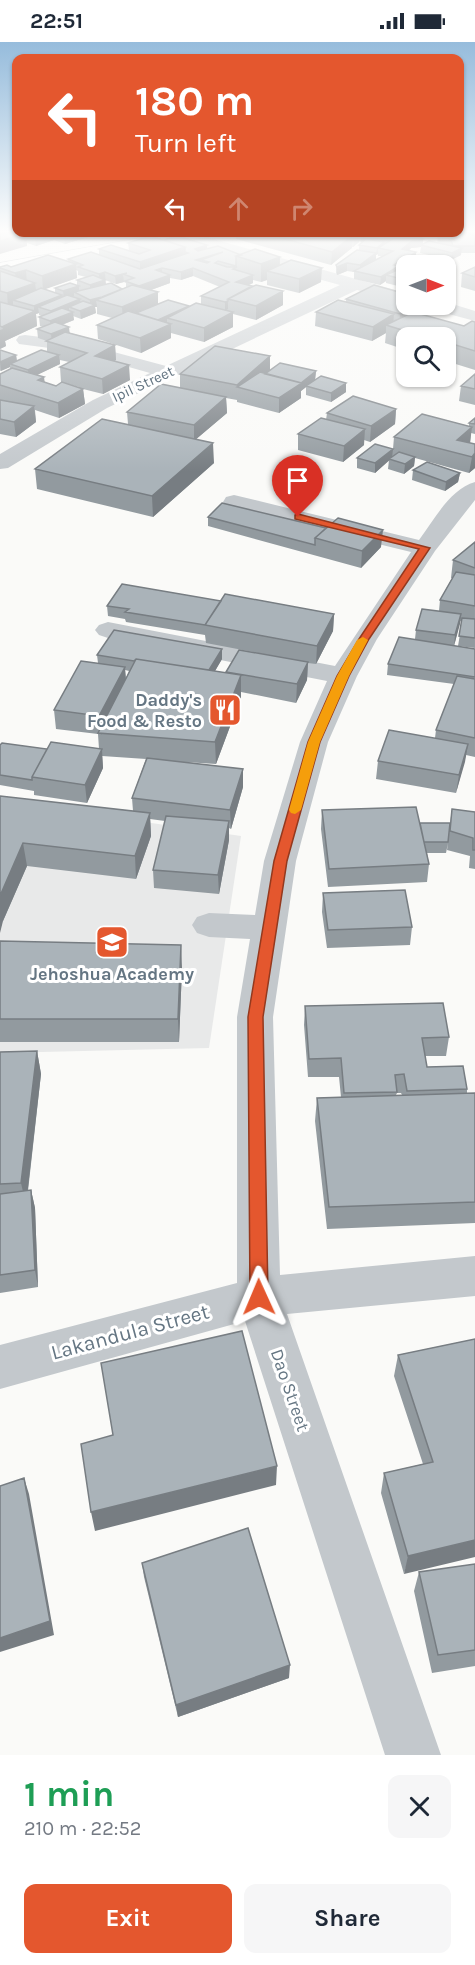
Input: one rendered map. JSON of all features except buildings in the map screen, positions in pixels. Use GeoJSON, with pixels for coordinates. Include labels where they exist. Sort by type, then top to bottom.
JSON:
{"type":"FeatureCollection","features":[{"type":"Feature","properties":{"kind":"street","name":"Ipil Street"},"geometry":{"type":"LineString","coordinates":[[0,463],[100,404],[295,312]]}},
{"type":"Feature","properties":{"kind":"street"},"geometry":{"type":"LineString","coordinates":[[460,312],[475,316]]}},
{"type":"Feature","properties":{"kind":"street"},"geometry":{"type":"LineString","coordinates":[[25,340],[73,346],[168,372]]}},
{"type":"Feature","properties":{"kind":"street"},"geometry":{"type":"LineString","coordinates":[[34,417],[63,426]]}},
{"type":"Feature","properties":{"kind":"street","name":"Dao Street"},"geometry":{"type":"LineString","coordinates":[[413,1755],[259,1297],[255,1017],[280,861],[314,742],[343,676],[364,639],[425,548],[461,500],[475,489]]}},
{"type":"Feature","properties":{"kind":"street"},"geometry":{"type":"LineString","coordinates":[[234,501],[425,548]]}},
{"type":"Feature","properties":{"kind":"street"},"geometry":{"type":"LineString","coordinates":[[108,630],[343,676]]}},
{"type":"Feature","properties":{"kind":"street"},"geometry":{"type":"LineString","coordinates":[[209,925],[270,928]]}},
{"type":"Feature","properties":{"kind":"street","name":"Lakandula Street"},"geometry":{"type":"LineString","coordinates":[[0,1367],[259,1297],[475,1275]]}},
{"type":"Feature","properties":{"kind":"shaded area","name":"Jehoshua Academy"},"geometry":{"type":"Polygon","coordinates":[[[0,801],[241,836],[209,1048],[0,1053],[0,801]]]}},
{"type":"Feature","properties":{"kind":"slow traffic"},"geometry":{"type":"LineString","coordinates":[[295,810],[314,742],[343,676],[363,640]]}},
{"type":"Feature","properties":{"kind":"place","name":"Daddy's Food & Resto"},"geometry":{"type":"Point","coordinates":[225,710]}},
{"type":"Feature","properties":{"kind":"place","name":"Jehoshua Academy"},"geometry":{"type":"Point","coordinates":[112,942]}},
{"type":"Feature","properties":{"kind":"route"},"geometry":{"type":"LineString","coordinates":[[259,1297],[255,1017],[280,861],[314,742],[343,676],[364,639],[425,548],[298,517]]}}]}
